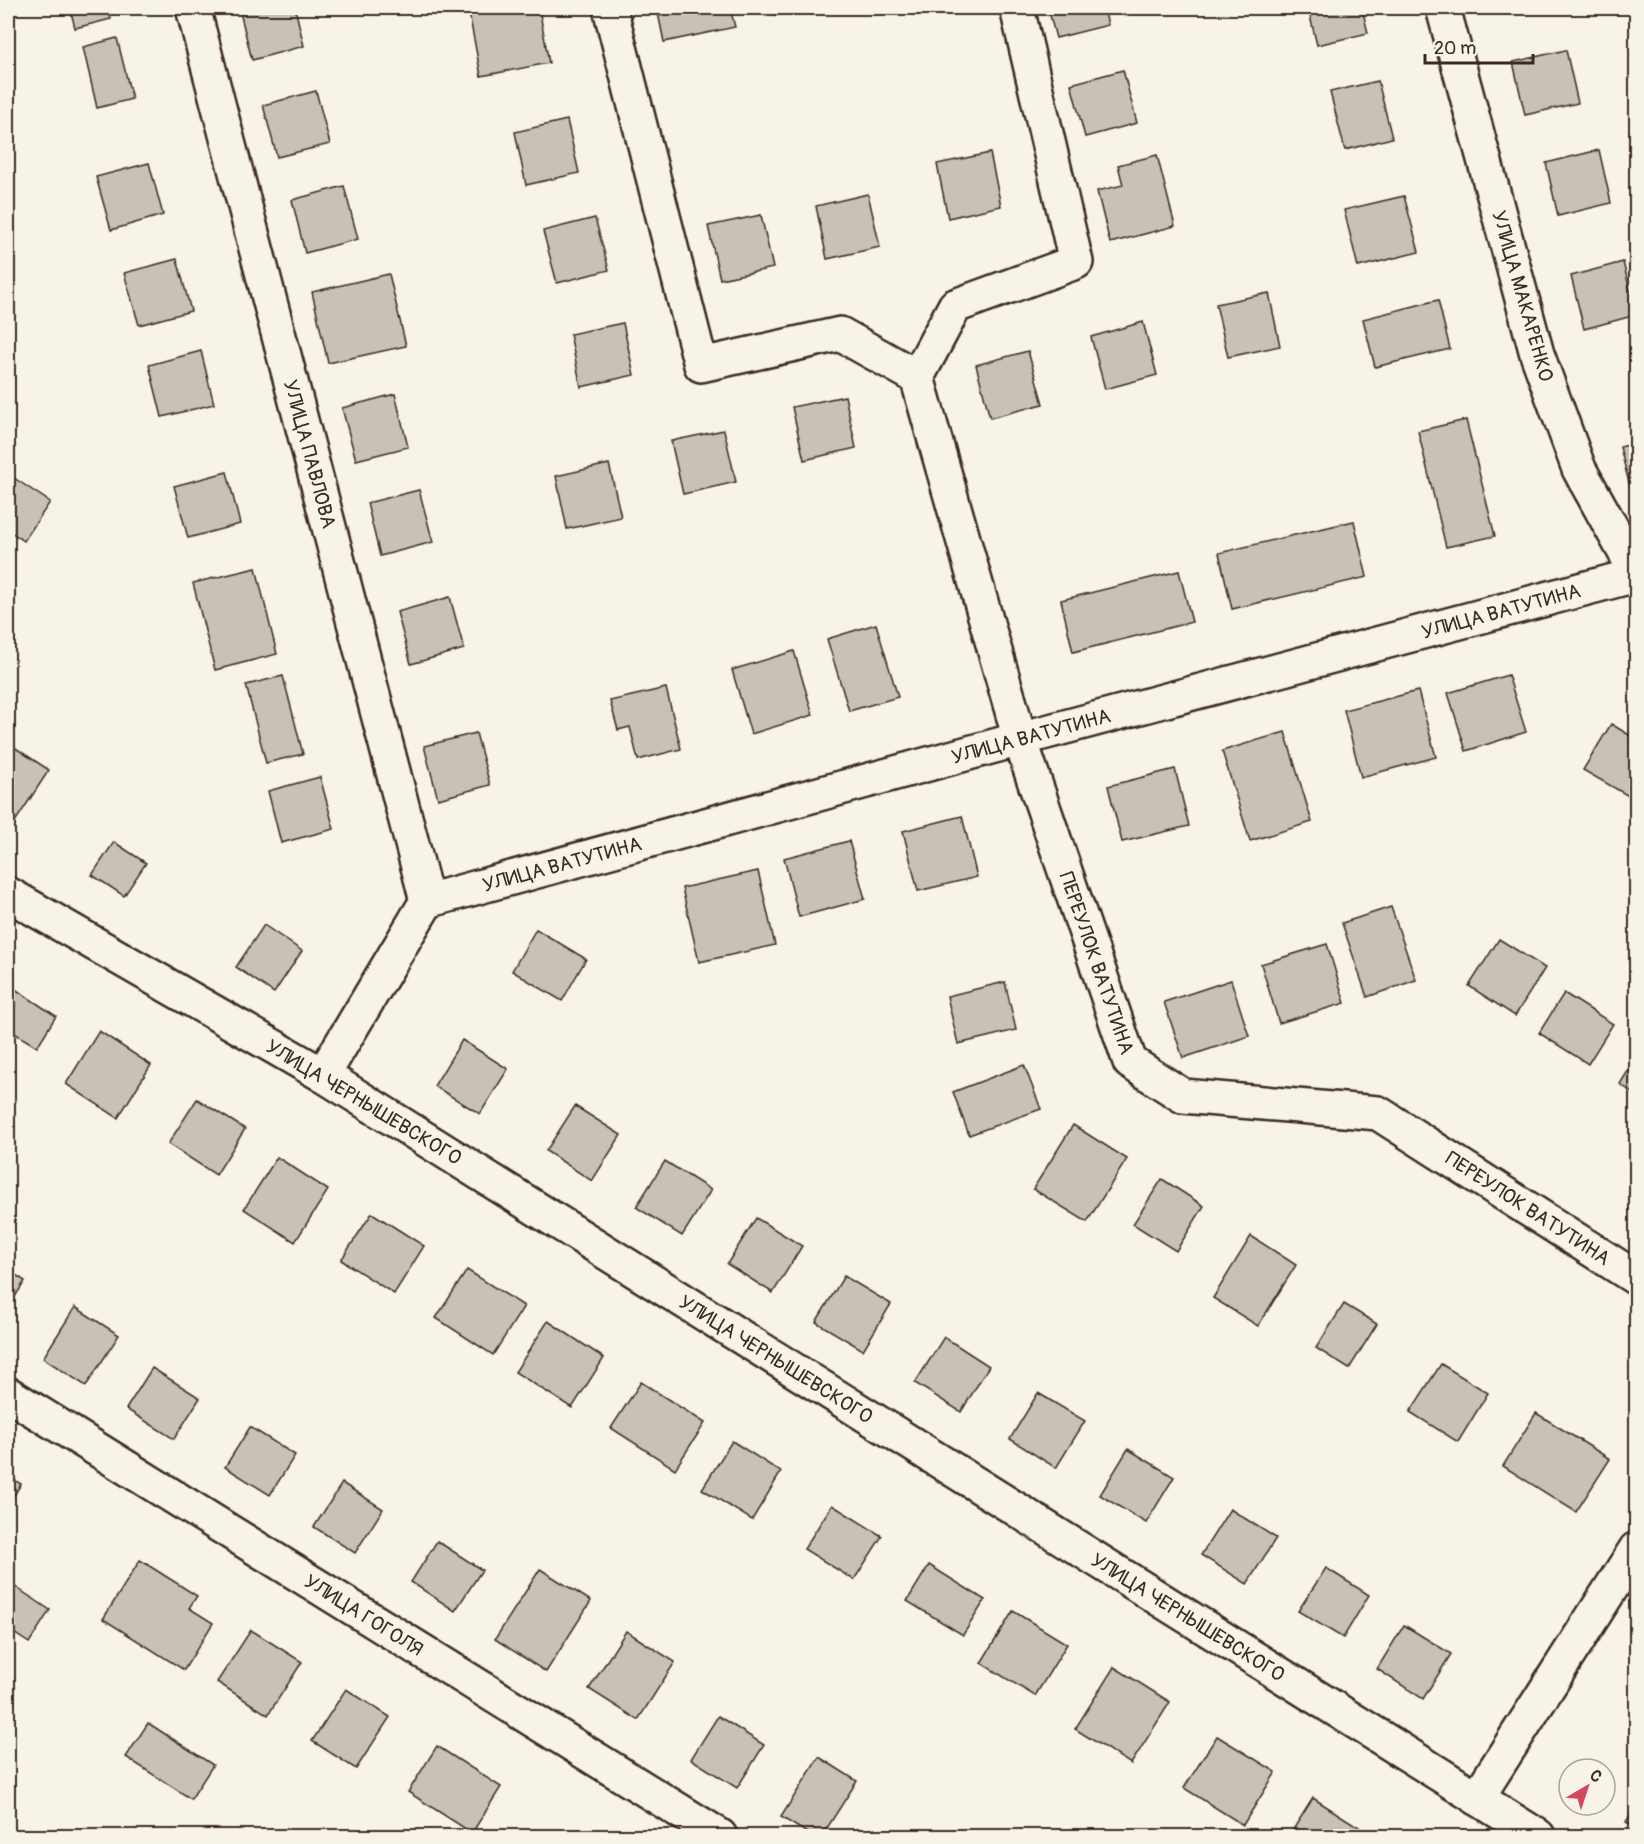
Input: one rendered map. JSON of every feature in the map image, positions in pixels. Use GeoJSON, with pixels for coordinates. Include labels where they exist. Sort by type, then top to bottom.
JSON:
{"type":"FeatureCollection","features":[{"type":"Feature","properties":{"kind":"street","name":"УЛИЦА ПАВЛОВА"},"geometry":{"type":"LineString","coordinates":[[193,8],[427,901]]}},
{"type":"Feature","properties":{"kind":"street"},"geometry":{"type":"LineString","coordinates":[[610,8],[701,365],[840,334],[917,377],[955,306],[1076,262],[1017,8]]}},
{"type":"Feature","properties":{"kind":"street","name":"УЛИЦА МАКАРЕНКО"},"geometry":{"type":"LineString","coordinates":[[1443,8],[1537,354],[1580,469],[1636,574]]}},
{"type":"Feature","properties":{"kind":"street","name":"ПЕРЕУЛОК ВАТУТИНА"},"geometry":{"type":"LineString","coordinates":[[917,377],[1020,739],[1130,1062],[1183,1096],[1378,1113],[1636,1278]]}},
{"type":"Feature","properties":{"kind":"street","name":"УЛИЦА ВАТУТИНА"},"geometry":{"type":"LineString","coordinates":[[427,901],[1636,574]]}},
{"type":"Feature","properties":{"kind":"street","name":"УЛИЦА ЧЕРНЫШЕВСКОГО"},"geometry":{"type":"LineString","coordinates":[[8,894],[323,1075],[1538,1836]]}},
{"type":"Feature","properties":{"kind":"street"},"geometry":{"type":"LineString","coordinates":[[323,1075],[427,901]]}},
{"type":"Feature","properties":{"kind":"street","name":"УЛИЦА ГОГОЛЯ"},"geometry":{"type":"LineString","coordinates":[[8,1394],[720,1836]]}},
{"type":"Feature","properties":{"kind":"street"},"geometry":{"type":"LineString","coordinates":[[1477,1798],[1636,1549]]}},
{"type":"Feature","properties":{"kind":"building"},"geometry":{"type":"Polygon","coordinates":[[[70,8],[108,8],[111,19],[75,28],[70,8]]]}},
{"type":"Feature","properties":{"kind":"building"},"geometry":{"type":"Polygon","coordinates":[[[239,8],[295,8],[304,46],[252,60],[239,8]]]}},
{"type":"Feature","properties":{"kind":"building"},"geometry":{"type":"Polygon","coordinates":[[[468,8],[539,8],[549,63],[481,76],[468,8]]]}},
{"type":"Feature","properties":{"kind":"building"},"geometry":{"type":"Polygon","coordinates":[[[657,8],[730,8],[735,27],[664,42],[657,8]]]}},
{"type":"Feature","properties":{"kind":"building"},"geometry":{"type":"Polygon","coordinates":[[[772,8],[809,8],[774,15],[772,8]]]}},
{"type":"Feature","properties":{"kind":"building"},"geometry":{"type":"Polygon","coordinates":[[[1048,8],[1104,8],[1108,25],[1056,38],[1048,8]]]}},
{"type":"Feature","properties":{"kind":"building"},"geometry":{"type":"Polygon","coordinates":[[[1308,8],[1362,8],[1368,33],[1317,45],[1308,8]]]}},
{"type":"Feature","properties":{"kind":"building"},"geometry":{"type":"Polygon","coordinates":[[[1496,8],[1522,8],[1497,13],[1496,8]]]}},
{"type":"Feature","properties":{"kind":"building"},"geometry":{"type":"Polygon","coordinates":[[[117,38],[132,99],[97,108],[83,47],[117,38]]]}},
{"type":"Feature","properties":{"kind":"building"},"geometry":{"type":"Polygon","coordinates":[[[1566,50],[1578,103],[1525,115],[1513,62],[1566,50]]]}},
{"type":"Feature","properties":{"kind":"building"},"geometry":{"type":"Polygon","coordinates":[[[1123,70],[1137,123],[1085,137],[1071,84],[1123,70]]]}},
{"type":"Feature","properties":{"kind":"building"},"geometry":{"type":"Polygon","coordinates":[[[1378,81],[1392,138],[1345,150],[1330,92],[1378,81]]]}},
{"type":"Feature","properties":{"kind":"building"},"geometry":{"type":"Polygon","coordinates":[[[316,91],[330,144],[277,157],[263,105],[316,91]]]}},
{"type":"Feature","properties":{"kind":"building"},"geometry":{"type":"Polygon","coordinates":[[[567,120],[579,173],[526,185],[515,132],[567,120]]]}},
{"type":"Feature","properties":{"kind":"building"},"geometry":{"type":"Polygon","coordinates":[[[1599,150],[1611,203],[1558,216],[1546,163],[1599,150]]]}},
{"type":"Feature","properties":{"kind":"building"},"geometry":{"type":"Polygon","coordinates":[[[990,153],[1001,206],[948,218],[937,164],[990,153]]]}},
{"type":"Feature","properties":{"kind":"building"},"geometry":{"type":"Polygon","coordinates":[[[1157,155],[1175,226],[1110,243],[1097,191],[1123,185],[1118,165],[1157,155]]]}},
{"type":"Feature","properties":{"kind":"building"},"geometry":{"type":"Polygon","coordinates":[[[149,163],[163,215],[111,230],[96,177],[149,163]]]}},
{"type":"Feature","properties":{"kind":"building"},"geometry":{"type":"Polygon","coordinates":[[[344,186],[358,239],[305,253],[292,200],[344,186]]]}},
{"type":"Feature","properties":{"kind":"building"},"geometry":{"type":"Polygon","coordinates":[[[868,194],[880,247],[827,259],[816,206],[868,194]]]}},
{"type":"Feature","properties":{"kind":"building"},"geometry":{"type":"Polygon","coordinates":[[[1404,196],[1419,252],[1358,267],[1344,210],[1404,196]]]}},
{"type":"Feature","properties":{"kind":"building"},"geometry":{"type":"Polygon","coordinates":[[[761,215],[773,268],[720,279],[708,226],[761,215]]]}},
{"type":"Feature","properties":{"kind":"building"},"geometry":{"type":"Polygon","coordinates":[[[595,218],[609,270],[557,283],[543,231],[595,218]]]}},
{"type":"Feature","properties":{"kind":"building"},"geometry":{"type":"Polygon","coordinates":[[[177,259],[191,311],[139,325],[124,273],[177,259]]]}},
{"type":"Feature","properties":{"kind":"building"},"geometry":{"type":"Polygon","coordinates":[[[1623,262],[1636,315],[1584,329],[1571,276],[1623,262]]]}},
{"type":"Feature","properties":{"kind":"building"},"geometry":{"type":"Polygon","coordinates":[[[389,274],[406,346],[328,363],[312,292],[389,274]]]}},
{"type":"Feature","properties":{"kind":"building"},"geometry":{"type":"Polygon","coordinates":[[[1269,293],[1280,346],[1228,357],[1216,304],[1269,293]]]}},
{"type":"Feature","properties":{"kind":"building"},"geometry":{"type":"Polygon","coordinates":[[[1438,300],[1450,349],[1375,367],[1363,319],[1438,300]]]}},
{"type":"Feature","properties":{"kind":"building"},"geometry":{"type":"Polygon","coordinates":[[[1143,322],[1157,375],[1105,389],[1091,337],[1143,322]]]}},
{"type":"Feature","properties":{"kind":"building"},"geometry":{"type":"Polygon","coordinates":[[[623,323],[634,375],[581,387],[570,334],[623,323]]]}},
{"type":"Feature","properties":{"kind":"building"},"geometry":{"type":"Polygon","coordinates":[[[201,351],[214,404],[162,417],[149,365],[201,351]]]}},
{"type":"Feature","properties":{"kind":"building"},"geometry":{"type":"Polygon","coordinates":[[[1028,351],[1043,404],[990,418],[976,365],[1028,351]]]}},
{"type":"Feature","properties":{"kind":"building"},"geometry":{"type":"Polygon","coordinates":[[[395,394],[408,447],[356,460],[342,408],[395,394]]]}},
{"type":"Feature","properties":{"kind":"building"},"geometry":{"type":"Polygon","coordinates":[[[845,396],[856,448],[804,460],[792,407],[845,396]]]}},
{"type":"Feature","properties":{"kind":"building"},"geometry":{"type":"Polygon","coordinates":[[[1466,420],[1495,536],[1446,547],[1418,431],[1466,420]]]}},
{"type":"Feature","properties":{"kind":"building"},"geometry":{"type":"Polygon","coordinates":[[[724,430],[736,482],[683,494],[671,441],[724,430]]]}},
{"type":"Feature","properties":{"kind":"building"},"geometry":{"type":"Polygon","coordinates":[[[1636,443],[1636,498],[1633,499],[1620,447],[1636,443]]]}},
{"type":"Feature","properties":{"kind":"building"},"geometry":{"type":"Polygon","coordinates":[[[609,464],[621,517],[567,529],[556,476],[609,464]]]}},
{"type":"Feature","properties":{"kind":"building"},"geometry":{"type":"Polygon","coordinates":[[[227,472],[240,524],[188,538],[174,486],[227,472]]]}},
{"type":"Feature","properties":{"kind":"building"},"geometry":{"type":"Polygon","coordinates":[[[8,474],[50,502],[24,541],[8,530],[8,474]]]}},
{"type":"Feature","properties":{"kind":"building"},"geometry":{"type":"Polygon","coordinates":[[[419,490],[433,542],[380,556],[367,503],[419,490]]]}},
{"type":"Feature","properties":{"kind":"building"},"geometry":{"type":"Polygon","coordinates":[[[1354,521],[1367,577],[1232,609],[1219,553],[1354,521]]]}},
{"type":"Feature","properties":{"kind":"building"},"geometry":{"type":"Polygon","coordinates":[[[256,568],[277,654],[215,670],[193,583],[256,568]]]}},
{"type":"Feature","properties":{"kind":"building"},"geometry":{"type":"Polygon","coordinates":[[[1179,571],[1192,622],[1073,652],[1061,600],[1179,571]]]}},
{"type":"Feature","properties":{"kind":"building"},"geometry":{"type":"Polygon","coordinates":[[[450,597],[464,649],[411,664],[397,612],[450,597]]]}},
{"type":"Feature","properties":{"kind":"building"},"geometry":{"type":"Polygon","coordinates":[[[876,624],[898,697],[849,711],[827,639],[876,624]]]}},
{"type":"Feature","properties":{"kind":"building"},"geometry":{"type":"Polygon","coordinates":[[[794,651],[813,715],[751,734],[732,670],[794,651]]]}},
{"type":"Feature","properties":{"kind":"building"},"geometry":{"type":"Polygon","coordinates":[[[1508,675],[1526,732],[1466,751],[1448,693],[1508,675]]]}},
{"type":"Feature","properties":{"kind":"building"},"geometry":{"type":"Polygon","coordinates":[[[283,676],[303,754],[266,763],[246,685],[283,676]]]}},
{"type":"Feature","properties":{"kind":"building"},"geometry":{"type":"Polygon","coordinates":[[[666,688],[681,749],[638,760],[630,727],[618,730],[610,701],[666,688]]]}},
{"type":"Feature","properties":{"kind":"building"},"geometry":{"type":"Polygon","coordinates":[[[1418,691],[1436,757],[1361,777],[1344,710],[1418,691]]]}},
{"type":"Feature","properties":{"kind":"building"},"geometry":{"type":"Polygon","coordinates":[[[1611,724],[1636,739],[1636,790],[1632,798],[1583,770],[1611,724]]]}},
{"type":"Feature","properties":{"kind":"building"},"geometry":{"type":"Polygon","coordinates":[[[1285,732],[1312,822],[1250,841],[1222,751],[1285,732]]]}},
{"type":"Feature","properties":{"kind":"building"},"geometry":{"type":"Polygon","coordinates":[[[476,733],[490,785],[438,799],[424,746],[476,733]]]}},
{"type":"Feature","properties":{"kind":"building"},"geometry":{"type":"Polygon","coordinates":[[[8,743],[49,770],[11,828],[8,826],[8,743]]]}},
{"type":"Feature","properties":{"kind":"building"},"geometry":{"type":"Polygon","coordinates":[[[1175,769],[1189,826],[1122,842],[1108,786],[1175,769]]]}},
{"type":"Feature","properties":{"kind":"building"},"geometry":{"type":"Polygon","coordinates":[[[320,777],[334,829],[281,843],[268,791],[320,777]]]}},
{"type":"Feature","properties":{"kind":"building"},"geometry":{"type":"Polygon","coordinates":[[[962,816],[977,877],[918,891],[903,831],[962,816]]]}},
{"type":"Feature","properties":{"kind":"building"},"geometry":{"type":"Polygon","coordinates":[[[849,841],[865,899],[799,917],[784,858],[849,841]]]}},
{"type":"Feature","properties":{"kind":"building"},"geometry":{"type":"Polygon","coordinates":[[[114,842],[146,863],[124,896],[92,875],[114,842]]]}},
{"type":"Feature","properties":{"kind":"building"},"geometry":{"type":"Polygon","coordinates":[[[758,871],[775,945],[699,962],[682,888],[758,871]]]}},
{"type":"Feature","properties":{"kind":"building"},"geometry":{"type":"Polygon","coordinates":[[[1391,907],[1416,980],[1367,997],[1342,923],[1391,907]]]}},
{"type":"Feature","properties":{"kind":"building"},"geometry":{"type":"Polygon","coordinates":[[[264,925],[302,951],[274,993],[236,967],[264,925]]]}},
{"type":"Feature","properties":{"kind":"building"},"geometry":{"type":"Polygon","coordinates":[[[536,929],[586,959],[562,1001],[512,971],[536,929]]]}},
{"type":"Feature","properties":{"kind":"building"},"geometry":{"type":"Polygon","coordinates":[[[1499,939],[1545,968],[1515,1016],[1469,986],[1499,939]]]}},
{"type":"Feature","properties":{"kind":"building"},"geometry":{"type":"Polygon","coordinates":[[[1327,944],[1345,1003],[1279,1023],[1261,964],[1327,944]]]}},
{"type":"Feature","properties":{"kind":"building"},"geometry":{"type":"Polygon","coordinates":[[[1231,980],[1249,1036],[1183,1058],[1164,1002],[1231,980]]]}},
{"type":"Feature","properties":{"kind":"building"},"geometry":{"type":"Polygon","coordinates":[[[1005,982],[1016,1030],[958,1044],[947,996],[1005,982]]]}},
{"type":"Feature","properties":{"kind":"building"},"geometry":{"type":"Polygon","coordinates":[[[9,985],[56,1016],[37,1047],[8,1029],[9,985]]]}},
{"type":"Feature","properties":{"kind":"building"},"geometry":{"type":"Polygon","coordinates":[[[1564,993],[1613,1024],[1588,1064],[1539,1033],[1564,993]]]}},
{"type":"Feature","properties":{"kind":"building"},"geometry":{"type":"Polygon","coordinates":[[[99,1031],[151,1065],[118,1118],[66,1084],[99,1031]]]}},
{"type":"Feature","properties":{"kind":"building"},"geometry":{"type":"Polygon","coordinates":[[[462,1040],[508,1069],[480,1114],[434,1086],[462,1040]]]}},
{"type":"Feature","properties":{"kind":"building"},"geometry":{"type":"Polygon","coordinates":[[[1636,1058],[1636,1095],[1620,1084],[1636,1058]]]}},
{"type":"Feature","properties":{"kind":"building"},"geometry":{"type":"Polygon","coordinates":[[[1024,1065],[1041,1109],[969,1135],[953,1092],[1024,1065]]]}},
{"type":"Feature","properties":{"kind":"building"},"geometry":{"type":"Polygon","coordinates":[[[197,1099],[245,1129],[216,1175],[168,1144],[197,1099]]]}},
{"type":"Feature","properties":{"kind":"building"},"geometry":{"type":"Polygon","coordinates":[[[575,1106],[621,1135],[592,1181],[546,1151],[575,1106]]]}},
{"type":"Feature","properties":{"kind":"building"},"geometry":{"type":"Polygon","coordinates":[[[1073,1125],[1127,1159],[1087,1222],[1033,1189],[1073,1125]]]}},
{"type":"Feature","properties":{"kind":"building"},"geometry":{"type":"Polygon","coordinates":[[[277,1157],[328,1190],[295,1242],[244,1209],[277,1157]]]}},
{"type":"Feature","properties":{"kind":"building"},"geometry":{"type":"Polygon","coordinates":[[[665,1161],[711,1190],[682,1236],[636,1207],[665,1161]]]}},
{"type":"Feature","properties":{"kind":"building"},"geometry":{"type":"Polygon","coordinates":[[[1162,1179],[1204,1206],[1176,1251],[1133,1224],[1162,1179]]]}},
{"type":"Feature","properties":{"kind":"building"},"geometry":{"type":"Polygon","coordinates":[[[372,1213],[424,1246],[394,1294],[341,1260],[372,1213]]]}},
{"type":"Feature","properties":{"kind":"building"},"geometry":{"type":"Polygon","coordinates":[[[756,1218],[802,1246],[773,1293],[727,1264],[756,1218]]]}},
{"type":"Feature","properties":{"kind":"building"},"geometry":{"type":"Polygon","coordinates":[[[1251,1236],[1296,1265],[1258,1326],[1213,1298],[1251,1236]]]}},
{"type":"Feature","properties":{"kind":"building"},"geometry":{"type":"Polygon","coordinates":[[[8,1270],[25,1281],[8,1308],[8,1270]]]}},
{"type":"Feature","properties":{"kind":"building"},"geometry":{"type":"Polygon","coordinates":[[[467,1270],[524,1306],[493,1355],[436,1318],[467,1270]]]}},
{"type":"Feature","properties":{"kind":"building"},"geometry":{"type":"Polygon","coordinates":[[[844,1276],[891,1304],[863,1350],[816,1322],[844,1276]]]}},
{"type":"Feature","properties":{"kind":"building"},"geometry":{"type":"Polygon","coordinates":[[[1344,1304],[1377,1324],[1349,1369],[1316,1348],[1344,1304]]]}},
{"type":"Feature","properties":{"kind":"building"},"geometry":{"type":"Polygon","coordinates":[[[75,1307],[119,1335],[86,1386],[43,1358],[75,1307]]]}},
{"type":"Feature","properties":{"kind":"building"},"geometry":{"type":"Polygon","coordinates":[[[548,1321],[604,1358],[572,1408],[515,1372],[548,1321]]]}},
{"type":"Feature","properties":{"kind":"building"},"geometry":{"type":"Polygon","coordinates":[[[944,1337],[989,1366],[961,1412],[915,1383],[944,1337]]]}},
{"type":"Feature","properties":{"kind":"building"},"geometry":{"type":"Polygon","coordinates":[[[1441,1364],[1488,1393],[1458,1442],[1410,1412],[1441,1364]]]}},
{"type":"Feature","properties":{"kind":"building"},"geometry":{"type":"Polygon","coordinates":[[[152,1368],[200,1398],[174,1439],[126,1409],[152,1368]]]}},
{"type":"Feature","properties":{"kind":"building"},"geometry":{"type":"Polygon","coordinates":[[[641,1382],[705,1423],[675,1469],[611,1428],[641,1382]]]}},
{"type":"Feature","properties":{"kind":"building"},"geometry":{"type":"Polygon","coordinates":[[[1038,1393],[1085,1421],[1056,1468],[1010,1439],[1038,1393]]]}},
{"type":"Feature","properties":{"kind":"building"},"geometry":{"type":"Polygon","coordinates":[[[1536,1413],[1610,1459],[1576,1512],[1503,1466],[1536,1413]]]}},
{"type":"Feature","properties":{"kind":"building"},"geometry":{"type":"Polygon","coordinates":[[[250,1427],[295,1455],[270,1495],[225,1467],[250,1427]]]}},
{"type":"Feature","properties":{"kind":"building"},"geometry":{"type":"Polygon","coordinates":[[[732,1441],[781,1472],[752,1520],[702,1489],[732,1441]]]}},
{"type":"Feature","properties":{"kind":"building"},"geometry":{"type":"Polygon","coordinates":[[[1128,1449],[1174,1477],[1146,1523],[1100,1495],[1128,1449]]]}},
{"type":"Feature","properties":{"kind":"building"},"geometry":{"type":"Polygon","coordinates":[[[8,1476],[21,1484],[8,1505],[8,1476]]]}},
{"type":"Feature","properties":{"kind":"building"},"geometry":{"type":"Polygon","coordinates":[[[342,1483],[383,1509],[355,1553],[314,1527],[342,1483]]]}},
{"type":"Feature","properties":{"kind":"building"},"geometry":{"type":"Polygon","coordinates":[[[832,1505],[882,1536],[854,1580],[804,1549],[832,1505]]]}},
{"type":"Feature","properties":{"kind":"building"},"geometry":{"type":"Polygon","coordinates":[[[1230,1509],[1276,1538],[1247,1584],[1201,1555],[1230,1509]]]}},
{"type":"Feature","properties":{"kind":"building"},"geometry":{"type":"Polygon","coordinates":[[[437,1541],[482,1570],[455,1611],[411,1582],[437,1541]]]}},
{"type":"Feature","properties":{"kind":"building"},"geometry":{"type":"Polygon","coordinates":[[[140,1560],[197,1596],[189,1608],[213,1623],[184,1670],[103,1619],[140,1560]]]}},
{"type":"Feature","properties":{"kind":"building"},"geometry":{"type":"Polygon","coordinates":[[[929,1565],[985,1600],[963,1635],[907,1601],[929,1565]]]}},
{"type":"Feature","properties":{"kind":"building"},"geometry":{"type":"Polygon","coordinates":[[[1326,1568],[1369,1595],[1343,1638],[1298,1611],[1326,1568]]]}},
{"type":"Feature","properties":{"kind":"building"},"geometry":{"type":"Polygon","coordinates":[[[540,1569],[591,1601],[546,1672],[495,1639],[540,1569]]]}},
{"type":"Feature","properties":{"kind":"building"},"geometry":{"type":"Polygon","coordinates":[[[8,1582],[50,1610],[29,1643],[8,1629],[8,1582]]]}},
{"type":"Feature","properties":{"kind":"building"},"geometry":{"type":"Polygon","coordinates":[[[1013,1611],[1067,1644],[1035,1696],[981,1663],[1013,1611]]]}},
{"type":"Feature","properties":{"kind":"building"},"geometry":{"type":"Polygon","coordinates":[[[1404,1625],[1451,1654],[1423,1699],[1377,1669],[1404,1625]]]}},
{"type":"Feature","properties":{"kind":"building"},"geometry":{"type":"Polygon","coordinates":[[[251,1630],[302,1662],[268,1715],[217,1682],[251,1630]]]}},
{"type":"Feature","properties":{"kind":"building"},"geometry":{"type":"Polygon","coordinates":[[[626,1631],[675,1662],[638,1720],[589,1689],[626,1631]]]}},
{"type":"Feature","properties":{"kind":"building"},"geometry":{"type":"Polygon","coordinates":[[[1114,1667],[1170,1702],[1131,1764],[1075,1729],[1114,1667]]]}},
{"type":"Feature","properties":{"kind":"building"},"geometry":{"type":"Polygon","coordinates":[[[346,1689],[390,1717],[356,1769],[312,1741],[346,1689]]]}},
{"type":"Feature","properties":{"kind":"building"},"geometry":{"type":"Polygon","coordinates":[[[718,1716],[764,1745],[737,1788],[691,1759],[718,1716]]]}},
{"type":"Feature","properties":{"kind":"building"},"geometry":{"type":"Polygon","coordinates":[[[148,1723],[213,1765],[191,1799],[126,1757],[148,1723]]]}},
{"type":"Feature","properties":{"kind":"building"},"geometry":{"type":"Polygon","coordinates":[[[1217,1736],[1276,1772],[1243,1825],[1184,1788],[1217,1736]]]}},
{"type":"Feature","properties":{"kind":"building"},"geometry":{"type":"Polygon","coordinates":[[[437,1746],[501,1787],[472,1833],[408,1792],[437,1746]]]}},
{"type":"Feature","properties":{"kind":"building"},"geometry":{"type":"Polygon","coordinates":[[[819,1757],[857,1781],[822,1836],[812,1836],[781,1817],[819,1757]]]}},
{"type":"Feature","properties":{"kind":"building"},"geometry":{"type":"Polygon","coordinates":[[[1313,1798],[1362,1829],[1358,1836],[1289,1836],[1313,1798]]]}},
{"type":"Feature","properties":{"kind":"building"},"geometry":{"type":"Polygon","coordinates":[[[1636,1805],[1636,1828],[1626,1822],[1636,1805]]]}}]}
